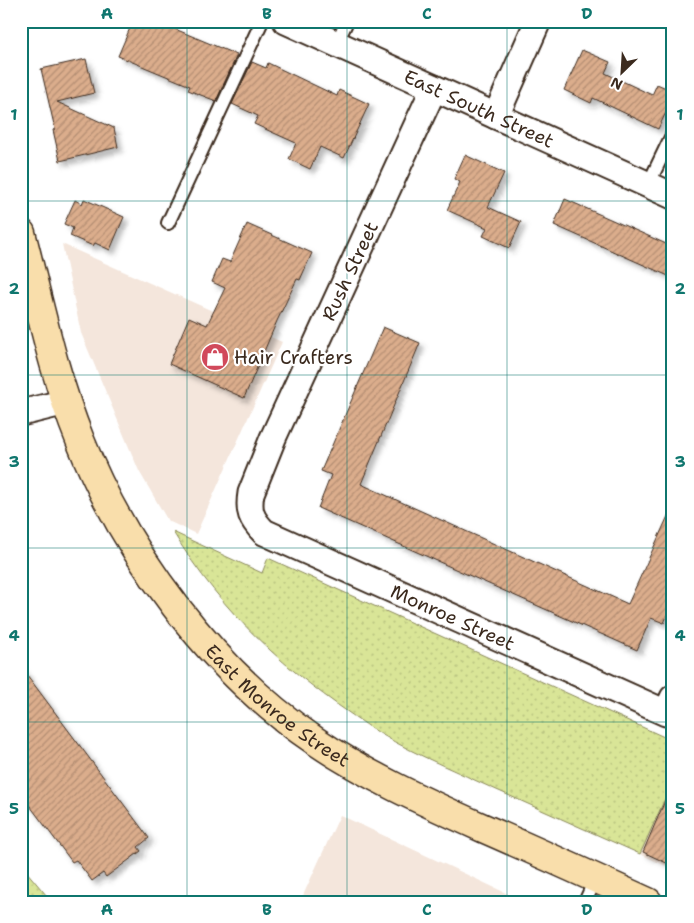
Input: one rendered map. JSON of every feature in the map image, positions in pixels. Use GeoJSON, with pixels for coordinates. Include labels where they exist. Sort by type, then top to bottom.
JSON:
{"type":"FeatureCollection","features":[{"type":"Feature","properties":{"kind":"main road","name":"East Monroe Street"},"geometry":{"type":"LineString","coordinates":[[21,233],[50,348],[66,402],[79,439],[104,496],[133,547],[166,594],[191,625],[244,683],[313,740],[365,771],[590,890],[648,902]]}},
{"type":"Feature","properties":{"kind":"street","name":"East South Street"},"geometry":{"type":"LineString","coordinates":[[286,21],[673,196]]}},
{"type":"Feature","properties":{"kind":"street"},"geometry":{"type":"LineString","coordinates":[[496,116],[538,21]]}},
{"type":"Feature","properties":{"kind":"street","name":"Rush Street"},"geometry":{"type":"LineString","coordinates":[[251,510],[251,493],[273,438],[434,88]]}},
{"type":"Feature","properties":{"kind":"street"},"geometry":{"type":"LineString","coordinates":[[21,413],[66,402]]}},
{"type":"Feature","properties":{"kind":"street","name":"Monroe Street"},"geometry":{"type":"LineString","coordinates":[[251,510],[255,522],[264,532],[669,706]]}},
{"type":"Feature","properties":{"kind":"lane"},"geometry":{"type":"LineString","coordinates":[[168,223],[262,21]]}},
{"type":"Feature","properties":{"kind":"lane"},"geometry":{"type":"LineString","coordinates":[[336,44],[347,21]]}},
{"type":"Feature","properties":{"kind":"lane"},"geometry":{"type":"LineString","coordinates":[[648,185],[673,134]]}},
{"type":"Feature","properties":{"kind":"shaded area"},"geometry":{"type":"Polygon","coordinates":[[[62,244],[282,342],[196,534],[168,521],[139,471],[81,333],[62,244]]]}},
{"type":"Feature","properties":{"kind":"shaded area"},"geometry":{"type":"Polygon","coordinates":[[[673,781],[673,869],[640,854],[673,781]]]}},
{"type":"Feature","properties":{"kind":"shaded area"},"geometry":{"type":"Polygon","coordinates":[[[340,815],[525,902],[300,902],[340,815]]]}},
{"type":"Feature","properties":{"kind":"green space"},"geometry":{"type":"Polygon","coordinates":[[[173,532],[262,573],[268,558],[673,741],[673,781],[640,854],[481,783],[380,734],[310,684],[259,639],[213,589],[192,562],[173,532]]]}},
{"type":"Feature","properties":{"kind":"green space"},"geometry":{"type":"Polygon","coordinates":[[[21,865],[52,902],[21,902],[21,865]]]}},
{"type":"Feature","properties":{"kind":"building"},"geometry":{"type":"Polygon","coordinates":[[[133,21],[156,21],[237,55],[216,101],[188,90],[190,86],[118,56],[133,21]]]}},
{"type":"Feature","properties":{"kind":"building"},"geometry":{"type":"Polygon","coordinates":[[[582,50],[610,62],[605,73],[652,95],[657,84],[673,91],[673,98],[658,129],[593,98],[591,103],[564,90],[582,50]]]}},
{"type":"Feature","properties":{"kind":"building"},"geometry":{"type":"Polygon","coordinates":[[[86,59],[94,93],[57,102],[114,128],[118,147],[60,161],[53,130],[55,129],[41,69],[86,59]]]}},
{"type":"Feature","properties":{"kind":"building"},"geometry":{"type":"Polygon","coordinates":[[[252,62],[266,68],[268,63],[337,96],[339,90],[369,104],[344,158],[320,147],[310,169],[289,159],[296,143],[254,124],[258,116],[232,104],[252,62]]]}},
{"type":"Feature","properties":{"kind":"building"},"geometry":{"type":"Polygon","coordinates":[[[465,155],[504,173],[488,207],[521,222],[509,248],[483,236],[487,228],[447,210],[460,182],[454,179],[465,155]]]}},
{"type":"Feature","properties":{"kind":"building"},"geometry":{"type":"Polygon","coordinates":[[[84,199],[124,217],[110,250],[95,243],[93,246],[70,236],[73,228],[64,224],[75,200],[82,204],[84,199]]]}},
{"type":"Feature","properties":{"kind":"building"},"geometry":{"type":"Polygon","coordinates":[[[565,199],[673,247],[673,278],[554,225],[565,199]]]}},
{"type":"Feature","properties":{"kind":"building"},"geometry":{"type":"Polygon","coordinates":[[[247,224],[312,253],[300,280],[297,279],[277,321],[244,398],[169,364],[189,317],[207,325],[225,288],[212,282],[222,259],[230,262],[247,224]]]}},
{"type":"Feature","properties":{"kind":"building"},"geometry":{"type":"Polygon","coordinates":[[[383,327],[420,343],[361,484],[628,604],[673,505],[673,603],[664,623],[651,618],[637,650],[318,508],[331,475],[321,471],[383,327]]]}},
{"type":"Feature","properties":{"kind":"building"},"geometry":{"type":"Polygon","coordinates":[[[21,667],[149,838],[138,847],[141,851],[106,877],[103,873],[92,881],[76,860],[72,862],[21,794],[21,667]]]}},
{"type":"Feature","properties":{"kind":"building"},"geometry":{"type":"Polygon","coordinates":[[[673,782],[673,866],[643,852],[673,782]]]}},
{"type":"Feature","properties":{"kind":"place","name":"Hair Crafters"},"geometry":{"type":"Point","coordinates":[215,357]}}]}
